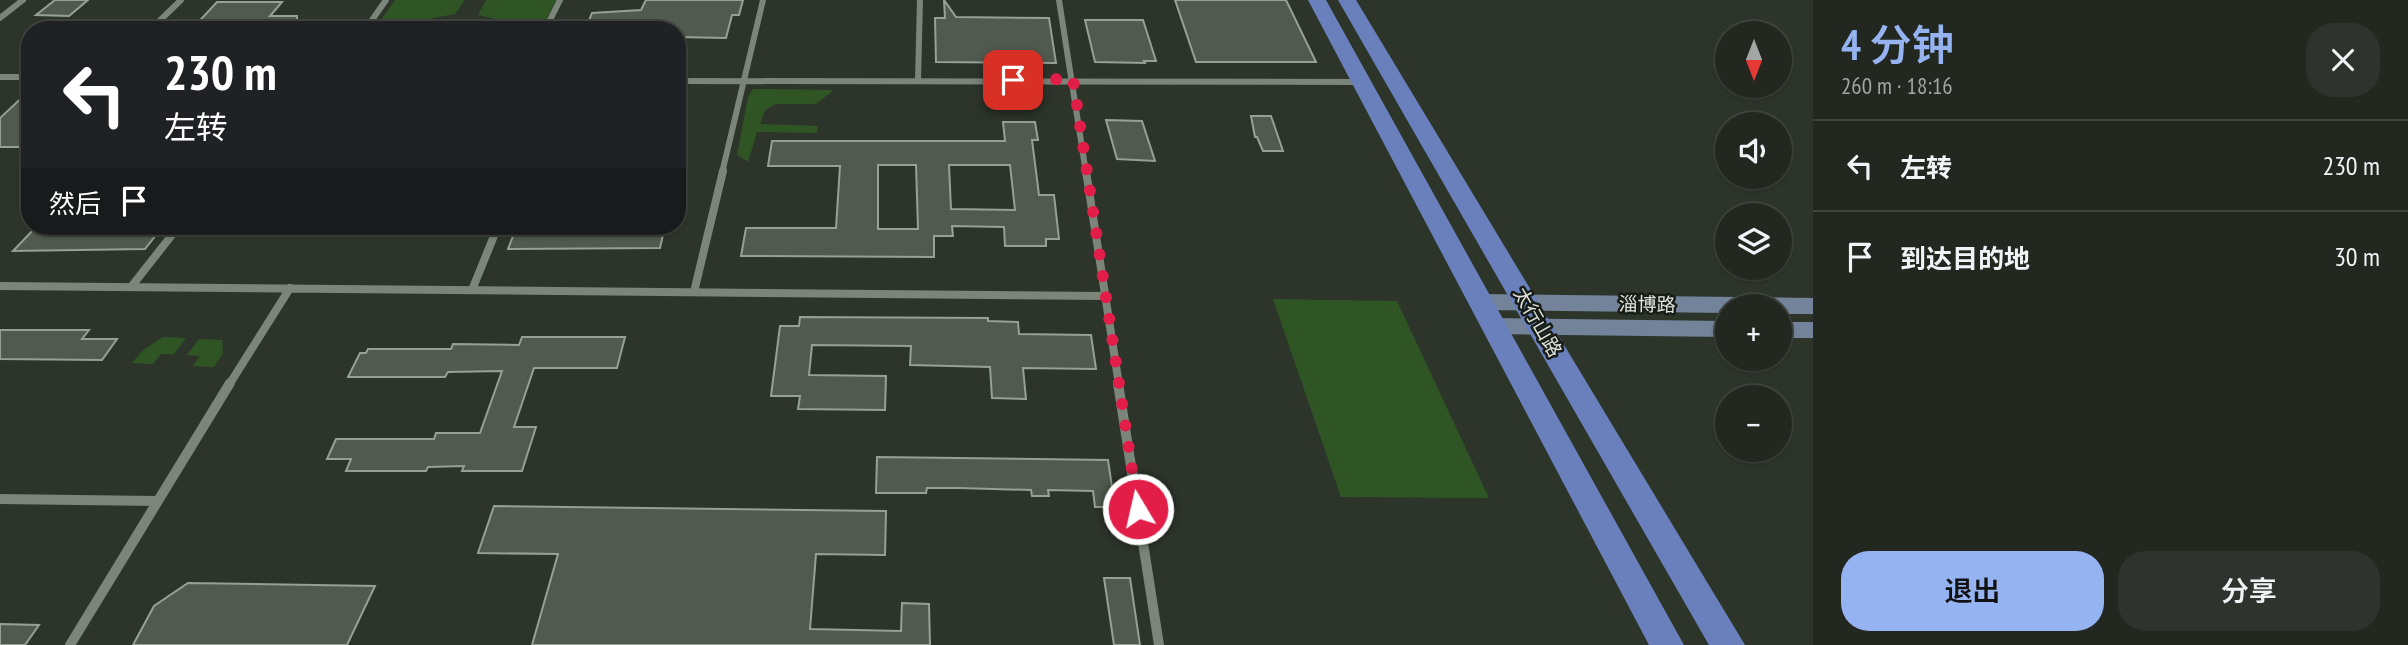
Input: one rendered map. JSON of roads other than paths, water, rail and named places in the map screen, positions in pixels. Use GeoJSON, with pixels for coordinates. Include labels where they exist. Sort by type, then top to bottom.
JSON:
{"type":"FeatureCollection","features":[{"type":"Feature","properties":{"kind":"main road","name":"太行山路"},"geometry":{"type":"LineString","coordinates":[[1317,0],[1667,645]]}},
{"type":"Feature","properties":{"kind":"main road","name":"太行山路"},"geometry":{"type":"LineString","coordinates":[[1347,0],[1728,645]]}},
{"type":"Feature","properties":{"kind":"main road","name":"淄博路"},"geometry":{"type":"LineString","coordinates":[[1481,302],[1813,306]]}},
{"type":"Feature","properties":{"kind":"main road","name":"淄博路"},"geometry":{"type":"LineString","coordinates":[[1495,326],[1715,329]]}},
{"type":"Feature","properties":{"kind":"main road"},"geometry":{"type":"LineString","coordinates":[[1792,330],[1813,330]]}},
{"type":"Feature","properties":{"kind":"lane"},"geometry":{"type":"LineString","coordinates":[[0,18],[23,0]]}},
{"type":"Feature","properties":{"kind":"lane"},"geometry":{"type":"LineString","coordinates":[[159,21],[181,0]]}},
{"type":"Feature","properties":{"kind":"lane"},"geometry":{"type":"LineString","coordinates":[[371,21],[386,0]]}},
{"type":"Feature","properties":{"kind":"lane"},"geometry":{"type":"LineString","coordinates":[[549,21],[559,0]]}},
{"type":"Feature","properties":{"kind":"lane"},"geometry":{"type":"LineString","coordinates":[[695,292],[763,0]]}},
{"type":"Feature","properties":{"kind":"lane"},"geometry":{"type":"LineString","coordinates":[[918,80],[920,0]]}},
{"type":"Feature","properties":{"kind":"lane"},"geometry":{"type":"LineString","coordinates":[[1059,0],[1159,645]]}},
{"type":"Feature","properties":{"kind":"lane"},"geometry":{"type":"LineString","coordinates":[[0,76],[21,77]]}},
{"type":"Feature","properties":{"kind":"lane"},"geometry":{"type":"LineString","coordinates":[[686,81],[1073,79],[1362,82]]}},
{"type":"Feature","properties":{"kind":"lane"},"geometry":{"type":"LineString","coordinates":[[131,287],[172,235]]}},
{"type":"Feature","properties":{"kind":"lane"},"geometry":{"type":"LineString","coordinates":[[472,290],[494,235]]}},
{"type":"Feature","properties":{"kind":"lane"},"geometry":{"type":"LineString","coordinates":[[0,286],[1104,296]]}},
{"type":"Feature","properties":{"kind":"lane"},"geometry":{"type":"LineString","coordinates":[[71,645],[290,288]]}},
{"type":"Feature","properties":{"kind":"lane"},"geometry":{"type":"LineString","coordinates":[[0,499],[157,501]]}}]}
